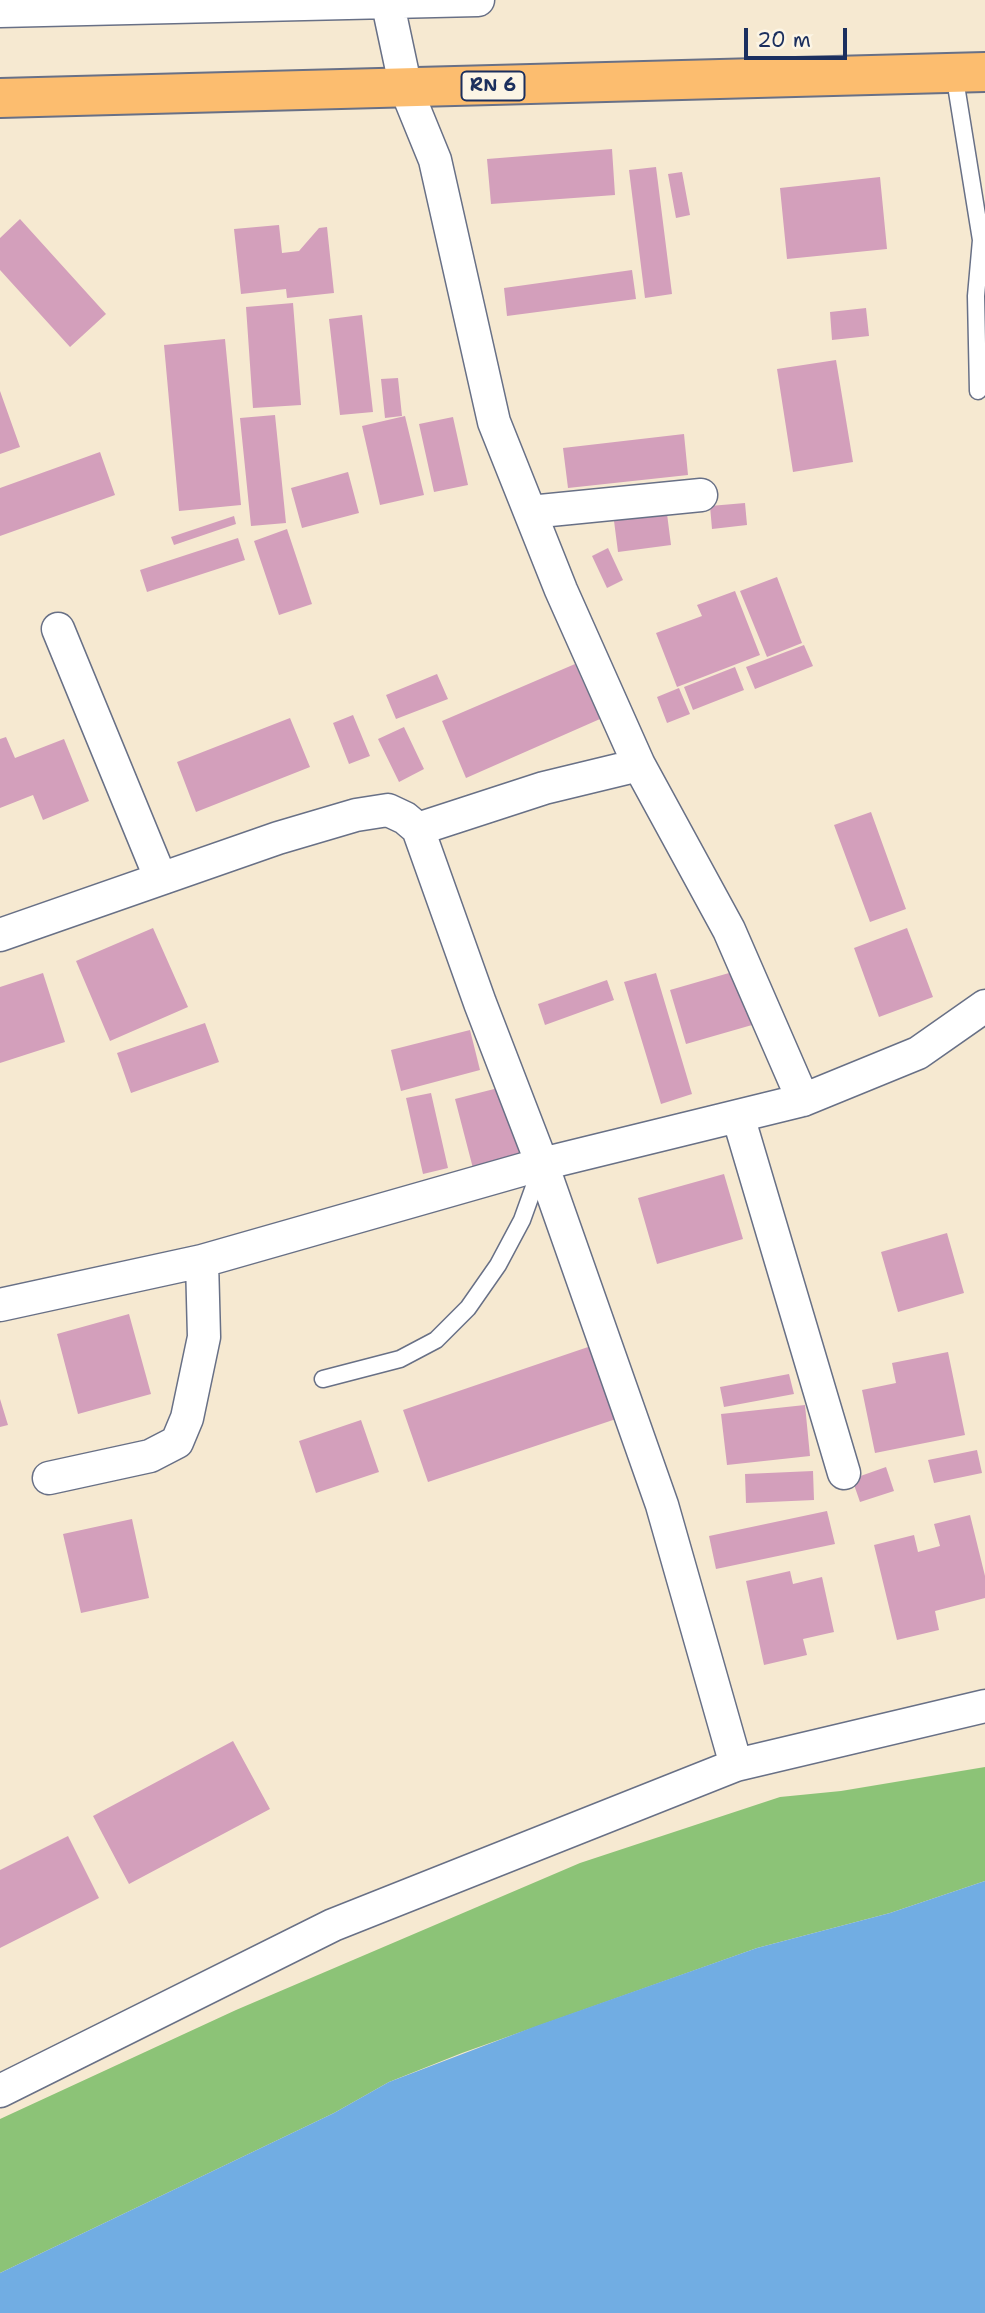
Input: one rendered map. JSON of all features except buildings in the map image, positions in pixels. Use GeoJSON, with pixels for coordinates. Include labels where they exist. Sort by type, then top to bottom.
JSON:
{"type":"FeatureCollection","features":[{"type":"Feature","properties":{"kind":"main road","name":"RN 6"},"geometry":{"type":"LineString","coordinates":[[0,98],[970,72]]}},
{"type":"Feature","properties":{"kind":"street"},"geometry":{"type":"LineString","coordinates":[[0,11],[478,0]]}},
{"type":"Feature","properties":{"kind":"street"},"geometry":{"type":"LineString","coordinates":[[387,1],[406,89],[435,160],[494,422],[561,590],[639,765],[729,930],[803,1100]]}},
{"type":"Feature","properties":{"kind":"street"},"geometry":{"type":"LineString","coordinates":[[530,512],[701,495]]}},
{"type":"Feature","properties":{"kind":"street"},"geometry":{"type":"LineString","coordinates":[[58,629],[160,877]]}},
{"type":"Feature","properties":{"kind":"street"},"geometry":{"type":"LineString","coordinates":[[418,829],[544,788],[639,765]]}},
{"type":"Feature","properties":{"kind":"street"},"geometry":{"type":"LineString","coordinates":[[0,935],[160,877],[356,815],[388,810],[405,817],[418,829],[480,1003],[542,1164],[662,1505],[736,1765]]}},
{"type":"Feature","properties":{"kind":"street"},"geometry":{"type":"LineString","coordinates":[[0,1305],[202,1261],[542,1164],[803,1100],[918,1053],[985,1006]]}},
{"type":"Feature","properties":{"kind":"street"},"geometry":{"type":"LineString","coordinates":[[738,1116],[844,1473]]}},
{"type":"Feature","properties":{"kind":"street"},"geometry":{"type":"LineString","coordinates":[[49,1478],[150,1457],[177,1442],[187,1418],[204,1337],[202,1261]]}},
{"type":"Feature","properties":{"kind":"street"},"geometry":{"type":"LineString","coordinates":[[0,2091],[333,1926],[736,1765],[985,1706]]}},
{"type":"Feature","properties":{"kind":"lane"},"geometry":{"type":"LineString","coordinates":[[970,72],[981,240],[976,296],[978,391]]}},
{"type":"Feature","properties":{"kind":"lane"},"geometry":{"type":"LineString","coordinates":[[323,1379],[400,1359],[436,1340],[468,1308],[498,1265],[522,1220],[542,1164]]}},
{"type":"Feature","properties":{"kind":"green space"},"geometry":{"type":"Polygon","coordinates":[[[985,1767],[985,1881],[890,1913],[757,1948],[462,2053],[389,2082],[334,2113],[0,2273],[0,2119],[236,2010],[580,1863],[780,1797],[841,1791],[985,1767]]]}},
{"type":"Feature","properties":{"kind":"water"},"geometry":{"type":"Polygon","coordinates":[[[985,1881],[985,2313],[0,2313],[0,2273],[334,2113],[389,2082],[536,2026],[757,1948],[890,1913],[985,1881]]]}}]}
